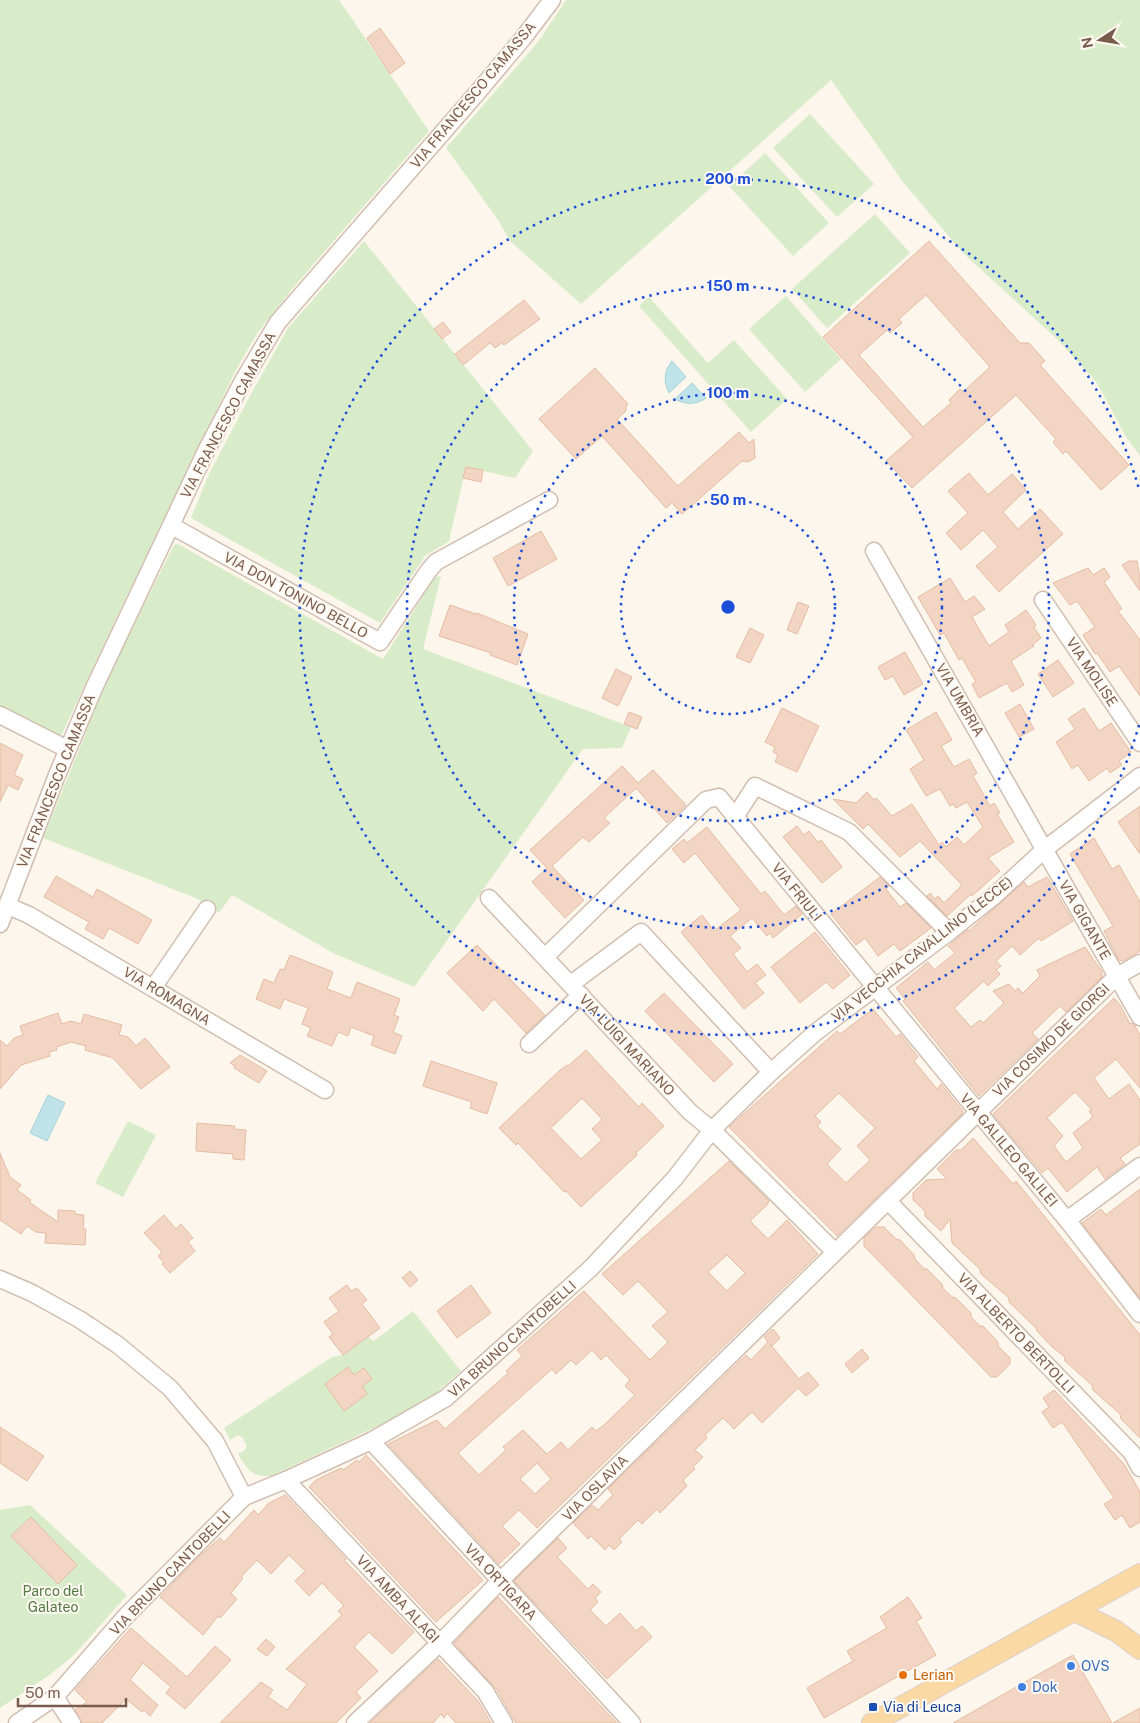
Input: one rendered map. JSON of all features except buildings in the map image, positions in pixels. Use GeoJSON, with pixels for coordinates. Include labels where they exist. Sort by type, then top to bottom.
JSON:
{"type":"FeatureCollection","features":[{"type":"Feature","properties":{"kind":"main road"},"geometry":{"type":"LineString","coordinates":[[872,1723],[1075,1611],[1140,1578]]}},
{"type":"Feature","properties":{"kind":"main road"},"geometry":{"type":"LineString","coordinates":[[1075,1611],[1116,1632],[1140,1649]]}},
{"type":"Feature","properties":{"kind":"street","name":"VIA FRANCESCO CAMASSA"},"geometry":{"type":"LineString","coordinates":[[0,924],[31,839],[94,688],[207,449],[244,379],[278,322],[477,93],[552,0]]}},
{"type":"Feature","properties":{"kind":"street","name":"VIA DON TONINO BELLO"},"geometry":{"type":"LineString","coordinates":[[172,526],[380,642],[436,562],[549,500]]}},
{"type":"Feature","properties":{"kind":"street","name":"VIA UMBRIA"},"geometry":{"type":"LineString","coordinates":[[874,551],[1045,848]]}},
{"type":"Feature","properties":{"kind":"street","name":"VIA MOLISE"},"geometry":{"type":"LineString","coordinates":[[1043,600],[1140,743]]}},
{"type":"Feature","properties":{"kind":"street"},"geometry":{"type":"LineString","coordinates":[[0,715],[67,749]]}},
{"type":"Feature","properties":{"kind":"street","name":"VIA VECCHIA CAVALLINO (LECCE)"},"geometry":{"type":"LineString","coordinates":[[712,1130],[771,1072],[816,1032],[949,932],[993,897],[1045,848],[1140,776]]}},
{"type":"Feature","properties":{"kind":"street"},"geometry":{"type":"LineString","coordinates":[[735,817],[755,786],[848,832],[949,932]]}},
{"type":"Feature","properties":{"kind":"street","name":"VIA FRIULI"},"geometry":{"type":"LineString","coordinates":[[545,957],[706,800],[719,797],[875,987]]}},
{"type":"Feature","properties":{"kind":"street","name":"VIA GIGANTE"},"geometry":{"type":"LineString","coordinates":[[1045,848],[1140,1017]]}},
{"type":"Feature","properties":{"kind":"street","name":"VIA LUIGI MARIANO"},"geometry":{"type":"LineString","coordinates":[[489,898],[690,1112],[712,1130],[836,1252]]}},
{"type":"Feature","properties":{"kind":"street","name":"VIA ROMAGNA"},"geometry":{"type":"LineString","coordinates":[[8,906],[29,915],[325,1090]]}},
{"type":"Feature","properties":{"kind":"street"},"geometry":{"type":"LineString","coordinates":[[153,988],[207,909]]}},
{"type":"Feature","properties":{"kind":"street"},"geometry":{"type":"LineString","coordinates":[[529,1044],[576,990],[641,932],[771,1072]]}},
{"type":"Feature","properties":{"kind":"street","name":"VIA COSIMO DE GIORGI"},"geometry":{"type":"LineString","coordinates":[[836,1252],[1117,976],[1140,962]]}},
{"type":"Feature","properties":{"kind":"street","name":"VIA GALILEO GALILEI"},"geometry":{"type":"LineString","coordinates":[[875,987],[1067,1220],[1140,1314]]}},
{"type":"Feature","properties":{"kind":"street","name":"VIA BRUNO CANTOBELLI"},"geometry":{"type":"LineString","coordinates":[[17,1723],[55,1697],[125,1617],[244,1497],[371,1441],[446,1398],[590,1268],[675,1178],[712,1130]]}},
{"type":"Feature","properties":{"kind":"street"},"geometry":{"type":"LineString","coordinates":[[1067,1220],[1140,1166]]}},
{"type":"Feature","properties":{"kind":"street","name":"VIA ALBERTO BERTOLLI"},"geometry":{"type":"LineString","coordinates":[[888,1201],[1132,1453],[1140,1468]]}},
{"type":"Feature","properties":{"kind":"street","name":"VIA OSLAVIA"},"geometry":{"type":"LineString","coordinates":[[354,1723],[440,1643],[500,1581],[836,1252]]}},
{"type":"Feature","properties":{"kind":"street"},"geometry":{"type":"LineString","coordinates":[[0,1279],[32,1293],[79,1319],[118,1345],[170,1388],[215,1441],[244,1497]]}},
{"type":"Feature","properties":{"kind":"street","name":"VIA ORTIGARA"},"geometry":{"type":"LineString","coordinates":[[371,1441],[632,1723]]}},
{"type":"Feature","properties":{"kind":"street","name":"VIA AMBA ALAGI"},"geometry":{"type":"LineString","coordinates":[[286,1480],[485,1691],[504,1723]]}},
{"type":"Feature","properties":{"kind":"street"},"geometry":{"type":"LineString","coordinates":[[55,1697],[72,1723]]}},
{"type":"Feature","properties":{"kind":"green space"},"geometry":{"type":"Polygon","coordinates":[[[0,0],[339,0],[429,131],[293,288],[256,335],[235,372],[60,738],[0,706],[0,0]]]}},
{"type":"Feature","properties":{"kind":"green space"},"geometry":{"type":"Polygon","coordinates":[[[566,0],[1140,0],[1140,456],[1126,437],[1097,383],[1057,339],[962,252],[903,182],[831,80],[581,304],[511,242],[496,217],[446,148],[538,42],[566,0]]]}},
{"type":"Feature","properties":{"kind":"green space"},"geometry":{"type":"Polygon","coordinates":[[[810,114],[874,184],[837,217],[773,148],[810,114]]]}},
{"type":"Feature","properties":{"kind":"green space"},"geometry":{"type":"Polygon","coordinates":[[[765,153],[829,223],[793,256],[729,186],[765,153]]]}},
{"type":"Feature","properties":{"kind":"green space"},"geometry":{"type":"Polygon","coordinates":[[[875,214],[910,253],[827,328],[792,289],[875,214]]]}},
{"type":"Feature","properties":{"kind":"green space"},"geometry":{"type":"Polygon","coordinates":[[[364,241],[533,451],[515,478],[466,467],[449,541],[425,556],[380,623],[191,518],[209,474],[288,328],[364,241]]]}},
{"type":"Feature","properties":{"kind":"green space"},"geometry":{"type":"Polygon","coordinates":[[[786,296],[841,359],[805,392],[749,329],[786,296]]]}},
{"type":"Feature","properties":{"kind":"green space"},"geometry":{"type":"Polygon","coordinates":[[[649,297],[708,363],[734,340],[787,399],[751,432],[639,306],[649,297]]]}},
{"type":"Feature","properties":{"kind":"green space"},"geometry":{"type":"Polygon","coordinates":[[[178,544],[383,659],[435,577],[441,576],[423,649],[631,727],[622,748],[583,749],[414,987],[335,954],[232,895],[219,913],[198,899],[43,838],[101,690],[174,545],[178,544]]]}},
{"type":"Feature","properties":{"kind":"green space"},"geometry":{"type":"Polygon","coordinates":[[[128,1121],[156,1135],[123,1197],[95,1183],[128,1121]]]}},
{"type":"Feature","properties":{"kind":"green space"},"geometry":{"type":"Polygon","coordinates":[[[413,1311],[461,1371],[423,1405],[271,1476],[255,1474],[247,1468],[238,1454],[245,1450],[247,1446],[242,1437],[238,1435],[230,1440],[224,1428],[332,1357],[343,1355],[368,1337],[374,1341],[413,1311]]]}},
{"type":"Feature","properties":{"kind":"green space","name":"Parco del Galateo"},"geometry":{"type":"Polygon","coordinates":[[[30,1505],[127,1595],[74,1655],[48,1676],[0,1708],[0,1510],[30,1505]]]}},
{"type":"Feature","properties":{"kind":"water"},"geometry":{"type":"Polygon","coordinates":[[[672,361],[686,377],[669,393],[665,376],[672,361]]]}},
{"type":"Feature","properties":{"kind":"water"},"geometry":{"type":"Polygon","coordinates":[[[692,383],[706,398],[690,403],[675,399],[692,383]]]}},
{"type":"Feature","properties":{"kind":"water"},"geometry":{"type":"Polygon","coordinates":[[[48,1095],[65,1103],[47,1141],[30,1133],[48,1095]]]}},
{"type":"Feature","properties":{"kind":"place","name":"OVS"},"geometry":{"type":"Point","coordinates":[1071,1666]}},
{"type":"Feature","properties":{"kind":"place","name":"Lerian"},"geometry":{"type":"Point","coordinates":[903,1675]}},
{"type":"Feature","properties":{"kind":"place","name":"Dok"},"geometry":{"type":"Point","coordinates":[1022,1687]}},
{"type":"Feature","properties":{"kind":"place","name":"Via di Leuca"},"geometry":{"type":"Point","coordinates":[873,1707]}}]}
